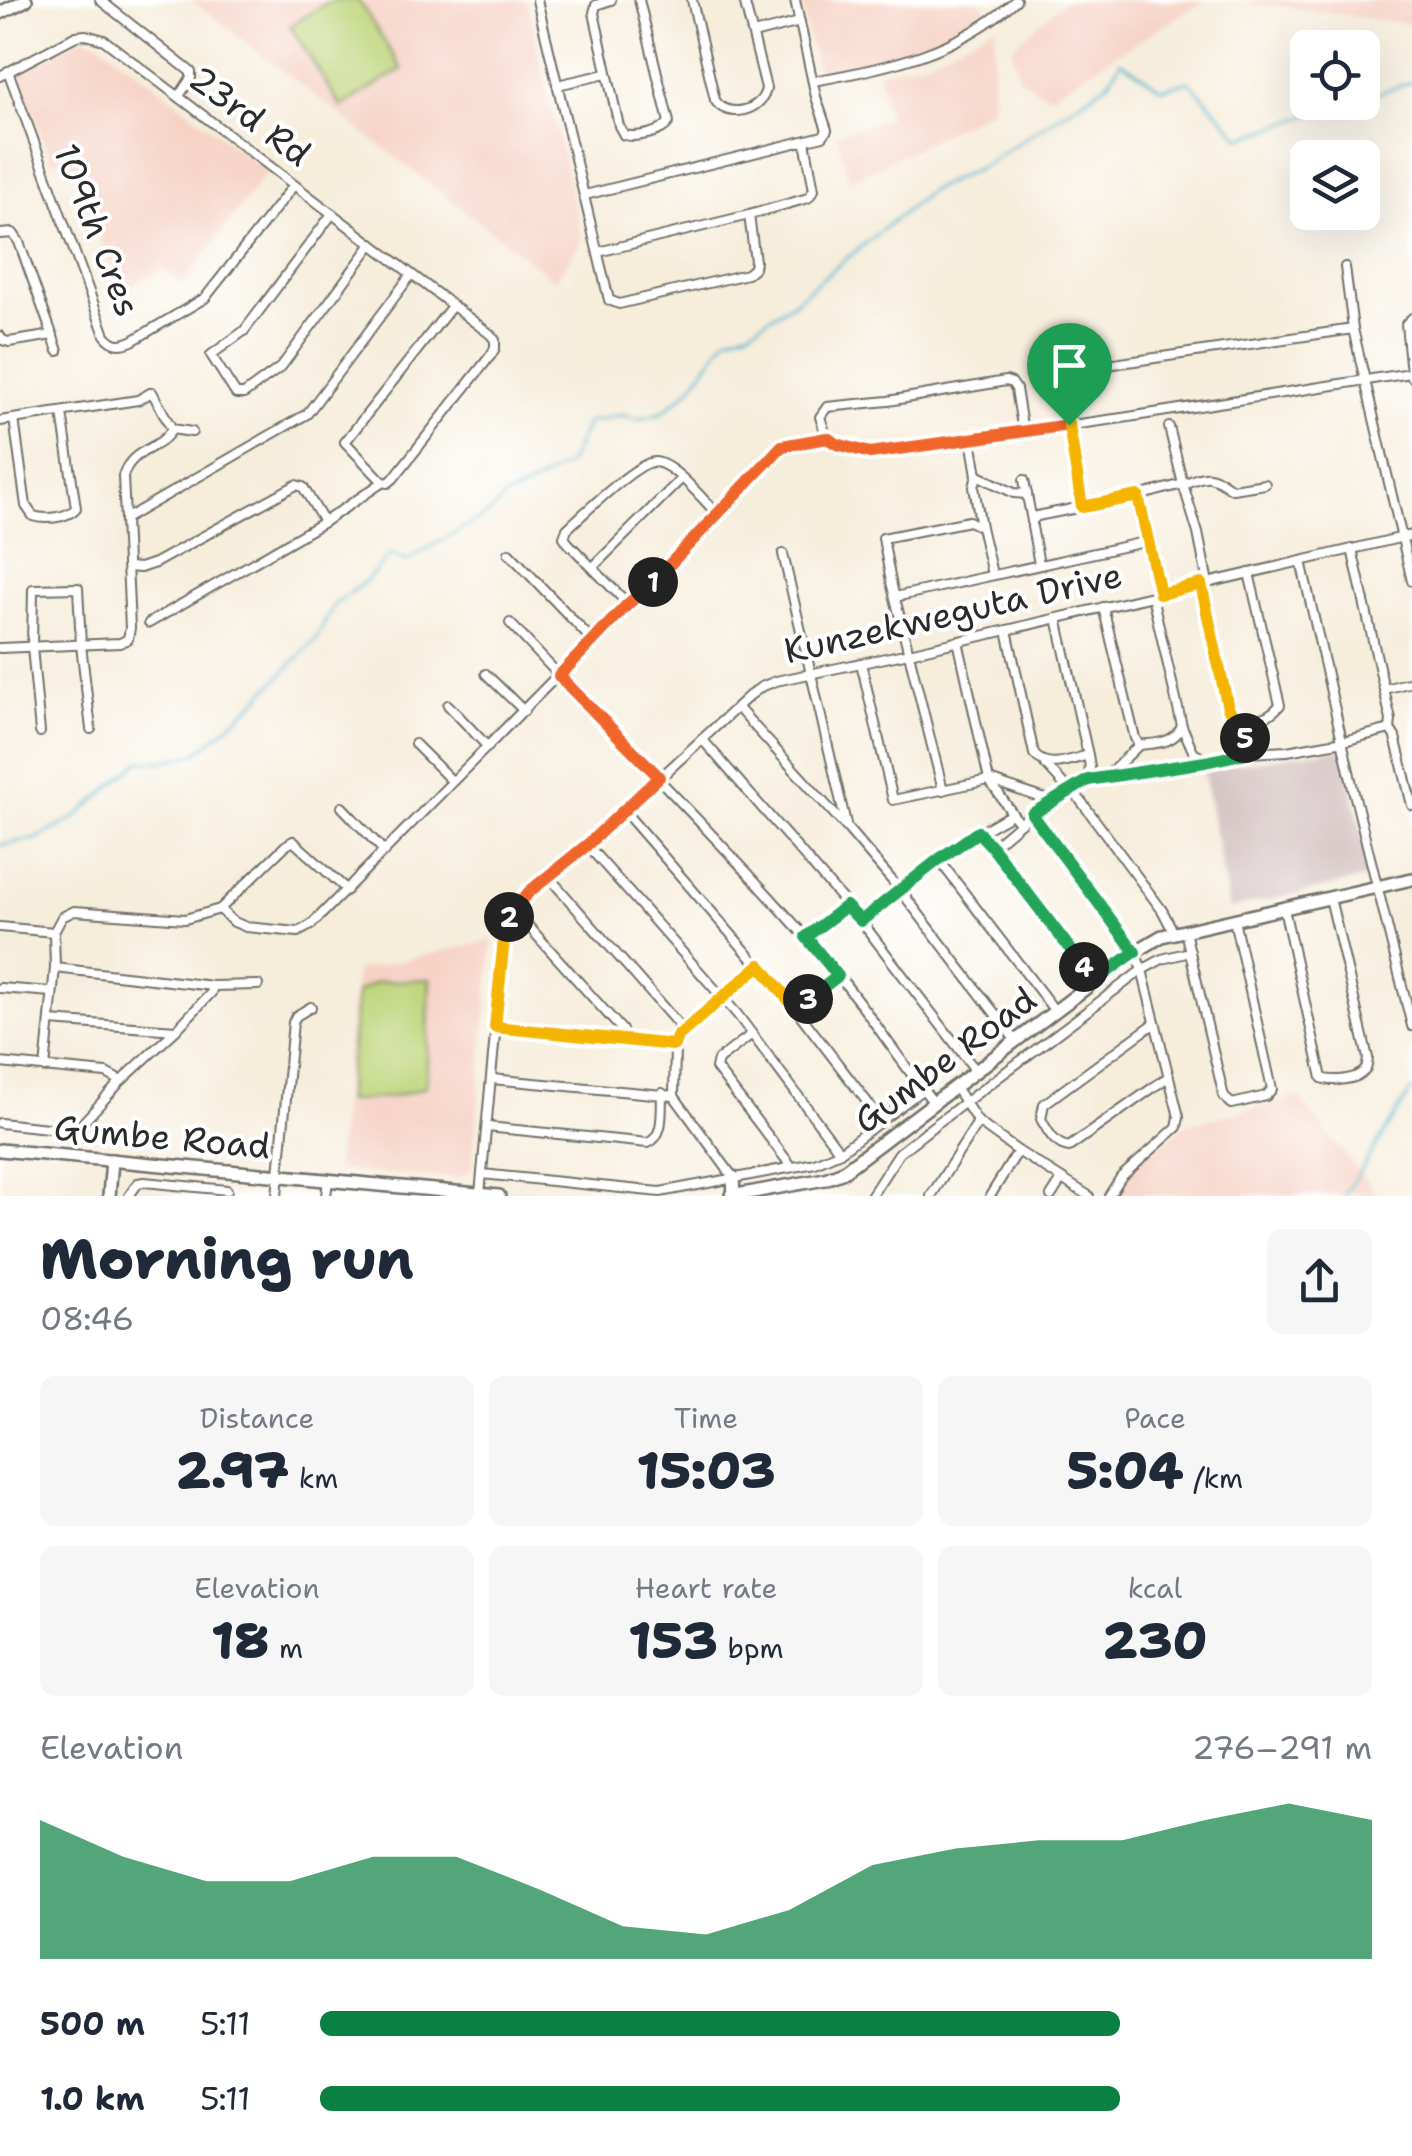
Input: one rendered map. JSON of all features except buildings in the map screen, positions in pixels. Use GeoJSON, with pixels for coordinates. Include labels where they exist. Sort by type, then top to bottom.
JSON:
{"type":"FeatureCollection","features":[{"type":"Feature","properties":{"kind":"street"},"geometry":{"type":"LineString","coordinates":[[0,13],[26,0]]}},
{"type":"Feature","properties":{"kind":"street"},"geometry":{"type":"LineString","coordinates":[[100,0],[191,72],[179,96]]}},
{"type":"Feature","properties":{"kind":"street"},"geometry":{"type":"LineString","coordinates":[[536,0],[609,300],[619,304],[747,274],[755,261],[749,215]]}},
{"type":"Feature","properties":{"kind":"street"},"geometry":{"type":"LineString","coordinates":[[611,0],[596,5],[594,13],[619,126],[624,135],[631,136],[664,129],[669,119],[640,0]]}},
{"type":"Feature","properties":{"kind":"street"},"geometry":{"type":"LineString","coordinates":[[692,0],[715,100],[728,112],[754,106],[765,97],[744,0]]}},
{"type":"Feature","properties":{"kind":"street"},"geometry":{"type":"LineString","coordinates":[[585,195],[823,136],[827,130],[795,0]]}},
{"type":"Feature","properties":{"kind":"street"},"geometry":{"type":"LineString","coordinates":[[814,82],[913,60],[939,50],[995,20],[1015,0]]}},
{"type":"Feature","properties":{"kind":"street"},"geometry":{"type":"LineString","coordinates":[[753,34],[800,22]]}},
{"type":"Feature","properties":{"kind":"street","name":"23rd Rd"},"geometry":{"type":"LineString","coordinates":[[4,74],[67,40],[86,35],[104,40],[490,334],[495,348],[393,479],[383,482]]}},
{"type":"Feature","properties":{"kind":"street","name":"109th Cres"},"geometry":{"type":"LineString","coordinates":[[4,74],[104,334],[115,344],[132,341],[205,298],[294,184]]}},
{"type":"Feature","properties":{"kind":"street"},"geometry":{"type":"LineString","coordinates":[[557,84],[606,74]]}},
{"type":"Feature","properties":{"kind":"street"},"geometry":{"type":"LineString","coordinates":[[598,252],[808,198],[814,190],[804,141]]}},
{"type":"Feature","properties":{"kind":"street"},"geometry":{"type":"LineString","coordinates":[[332,214],[250,324],[211,355],[236,394],[244,394],[282,367],[372,244]]}},
{"type":"Feature","properties":{"kind":"street"},"geometry":{"type":"LineString","coordinates":[[0,234],[12,233],[19,242],[58,351]]}},
{"type":"Feature","properties":{"kind":"street"},"geometry":{"type":"LineString","coordinates":[[1346,267],[1353,329],[1407,536],[1412,581]]}},
{"type":"Feature","properties":{"kind":"street"},"geometry":{"type":"LineString","coordinates":[[126,519],[307,414],[411,274]]}},
{"type":"Feature","properties":{"kind":"street"},"geometry":{"type":"LineString","coordinates":[[149,623],[324,522],[383,482],[345,442],[452,306]]}},
{"type":"Feature","properties":{"kind":"street"},"geometry":{"type":"LineString","coordinates":[[1023,432],[1016,389],[1006,381],[828,407],[820,417],[827,438],[870,453],[1023,432],[1365,380],[1411,375],[1406,324],[1412,318]]}},
{"type":"Feature","properties":{"kind":"street"},"geometry":{"type":"LineString","coordinates":[[1082,507],[1069,425],[1066,371],[1353,329]]}},
{"type":"Feature","properties":{"kind":"street"},"geometry":{"type":"LineString","coordinates":[[0,336],[9,342],[53,335]]}},
{"type":"Feature","properties":{"kind":"street"},"geometry":{"type":"LineString","coordinates":[[0,421],[138,400],[152,392],[172,429]]}},
{"type":"Feature","properties":{"kind":"street"},"geometry":{"type":"LineString","coordinates":[[14,420],[26,506],[32,516],[41,518],[69,514],[76,508],[62,412]]}},
{"type":"Feature","properties":{"kind":"street"},"geometry":{"type":"LineString","coordinates":[[1170,428],[1198,533],[1228,708],[1243,719],[1259,719],[1280,705],[1249,573]]}},
{"type":"Feature","properties":{"kind":"street"},"geometry":{"type":"LineString","coordinates":[[0,648],[123,642],[130,635],[123,476],[139,453],[166,438],[172,429]]}},
{"type":"Feature","properties":{"kind":"street"},"geometry":{"type":"LineString","coordinates":[[172,429],[192,432]]}},
{"type":"Feature","properties":{"kind":"street"},"geometry":{"type":"LineString","coordinates":[[220,909],[232,921],[246,927],[298,932],[311,925],[650,585],[782,446],[827,438]]}},
{"type":"Feature","properties":{"kind":"street"},"geometry":{"type":"LineString","coordinates":[[971,439],[978,475],[974,486],[992,574]]}},
{"type":"Feature","properties":{"kind":"street"},"geometry":{"type":"LineString","coordinates":[[628,604],[568,543],[564,537],[566,529],[616,485],[653,461],[682,478],[716,513]]}},
{"type":"Feature","properties":{"kind":"street"},"geometry":{"type":"LineString","coordinates":[[978,475],[1014,494],[1026,494]]}},
{"type":"Feature","properties":{"kind":"street"},"geometry":{"type":"LineString","coordinates":[[1032,521],[1037,516],[1138,496],[1203,476],[1212,476],[1232,488],[1265,484]]}},
{"type":"Feature","properties":{"kind":"street"},"geometry":{"type":"LineString","coordinates":[[593,567],[682,478]]}},
{"type":"Feature","properties":{"kind":"street"},"geometry":{"type":"LineString","coordinates":[[1024,480],[1039,564]]}},
{"type":"Feature","properties":{"kind":"street"},"geometry":{"type":"LineString","coordinates":[[128,567],[155,563],[296,485],[303,487],[324,522]]}},
{"type":"Feature","properties":{"kind":"street"},"geometry":{"type":"LineString","coordinates":[[1138,496],[1182,726],[1193,751],[1205,762]]}},
{"type":"Feature","properties":{"kind":"street"},"geometry":{"type":"LineString","coordinates":[[943,790],[882,542],[883,538],[969,521],[981,527]]}},
{"type":"Feature","properties":{"kind":"street","name":"Kunzekweguta Drive"},"geometry":{"type":"LineString","coordinates":[[513,909],[761,687],[1407,536]]}},
{"type":"Feature","properties":{"kind":"street"},"geometry":{"type":"LineString","coordinates":[[895,597],[1148,541]]}},
{"type":"Feature","properties":{"kind":"street"},"geometry":{"type":"LineString","coordinates":[[1352,548],[1390,728],[1412,805]]}},
{"type":"Feature","properties":{"kind":"street"},"geometry":{"type":"LineString","coordinates":[[509,553],[593,640]]}},
{"type":"Feature","properties":{"kind":"street"},"geometry":{"type":"LineString","coordinates":[[783,554],[848,828]]}},
{"type":"Feature","properties":{"kind":"street"},"geometry":{"type":"LineString","coordinates":[[1302,561],[1412,1026]]}},
{"type":"Feature","properties":{"kind":"street"},"geometry":{"type":"LineString","coordinates":[[40,732],[32,647],[33,589],[78,588],[91,729]]}},
{"type":"Feature","properties":{"kind":"street"},"geometry":{"type":"LineString","coordinates":[[1103,607],[1138,745]]}},
{"type":"Feature","properties":{"kind":"street"},"geometry":{"type":"LineString","coordinates":[[1057,618],[1088,754],[1088,780]]}},
{"type":"Feature","properties":{"kind":"street"},"geometry":{"type":"LineString","coordinates":[[510,623],[806,937],[934,1103]]}},
{"type":"Feature","properties":{"kind":"street"},"geometry":{"type":"LineString","coordinates":[[1007,630],[1034,754],[1070,790],[1179,932],[1190,952],[1224,1097],[1232,1104],[1266,1096],[1272,1089],[1234,920]]}},
{"type":"Feature","properties":{"kind":"street"},"geometry":{"type":"LineString","coordinates":[[958,640],[989,780],[1019,824]]}},
{"type":"Feature","properties":{"kind":"street"},"geometry":{"type":"LineString","coordinates":[[862,663],[893,800],[989,780],[1052,801]]}},
{"type":"Feature","properties":{"kind":"street"},"geometry":{"type":"LineString","coordinates":[[486,674],[524,710]]}},
{"type":"Feature","properties":{"kind":"street"},"geometry":{"type":"LineString","coordinates":[[1384,689],[1412,682]]}},
{"type":"Feature","properties":{"kind":"street"},"geometry":{"type":"LineString","coordinates":[[448,705],[488,747]]}},
{"type":"Feature","properties":{"kind":"street"},"geometry":{"type":"LineString","coordinates":[[738,708],[901,891],[1016,1041]]}},
{"type":"Feature","properties":{"kind":"street"},"geometry":{"type":"LineString","coordinates":[[1243,719],[1247,753]]}},
{"type":"Feature","properties":{"kind":"street"},"geometry":{"type":"LineString","coordinates":[[1106,777],[1138,745],[1173,738],[1182,726]]}},
{"type":"Feature","properties":{"kind":"street"},"geometry":{"type":"LineString","coordinates":[[992,847],[1032,814],[1088,780],[1247,753],[1287,751],[1390,728]]}},
{"type":"Feature","properties":{"kind":"street"},"geometry":{"type":"LineString","coordinates":[[702,739],[861,921],[976,1071]]}},
{"type":"Feature","properties":{"kind":"street"},"geometry":{"type":"LineString","coordinates":[[415,744],[452,781]]}},
{"type":"Feature","properties":{"kind":"street"},"geometry":{"type":"LineString","coordinates":[[1045,764],[1088,754]]}},
{"type":"Feature","properties":{"kind":"street"},"geometry":{"type":"LineString","coordinates":[[342,807],[385,852]]}},
{"type":"Feature","properties":{"kind":"street"},"geometry":{"type":"LineString","coordinates":[[624,812],[760,965],[881,1120]]}},
{"type":"Feature","properties":{"kind":"street"},"geometry":{"type":"LineString","coordinates":[[861,921],[938,860],[1012,814]]}},
{"type":"Feature","properties":{"kind":"street"},"geometry":{"type":"LineString","coordinates":[[1032,814],[1135,952],[1179,1122],[1121,1176],[1109,1196]]}},
{"type":"Feature","properties":{"kind":"street"},"geometry":{"type":"LineString","coordinates":[[978,832],[1095,981]]}},
{"type":"Feature","properties":{"kind":"street"},"geometry":{"type":"LineString","coordinates":[[45,1068],[55,968],[54,932],[70,912],[184,919],[220,909],[293,840],[347,890]]}},
{"type":"Feature","properties":{"kind":"street"},"geometry":{"type":"LineString","coordinates":[[587,845],[752,1034],[840,1152]]}},
{"type":"Feature","properties":{"kind":"street"},"geometry":{"type":"LineString","coordinates":[[938,860],[1055,1011]]}},
{"type":"Feature","properties":{"kind":"street"},"geometry":{"type":"LineString","coordinates":[[548,876],[684,1031]]}},
{"type":"Feature","properties":{"kind":"street","name":"Gumbe Road"},"geometry":{"type":"LineString","coordinates":[[733,1196],[778,1192],[841,1173],[1095,981],[1162,936],[1412,879]]}},
{"type":"Feature","properties":{"kind":"street"},"geometry":{"type":"LineString","coordinates":[[1284,909],[1322,1078],[1330,1081],[1362,1074],[1368,1058],[1330,898]]}},
{"type":"Feature","properties":{"kind":"street"},"geometry":{"type":"LineString","coordinates":[[806,937],[846,906]]}},
{"type":"Feature","properties":{"kind":"street"},"geometry":{"type":"LineString","coordinates":[[480,1194],[504,939],[513,909],[622,1030],[624,1039]]}},
{"type":"Feature","properties":{"kind":"street"},"geometry":{"type":"LineString","coordinates":[[0,927],[54,932]]}},
{"type":"Feature","properties":{"kind":"street"},"geometry":{"type":"LineString","coordinates":[[871,1196],[899,1153],[965,1102],[1142,970],[1190,952]]}},
{"type":"Feature","properties":{"kind":"street"},"geometry":{"type":"LineString","coordinates":[[733,1196],[732,1177],[674,1096],[674,1045],[677,1037],[760,965]]}},
{"type":"Feature","properties":{"kind":"street"},"geometry":{"type":"LineString","coordinates":[[55,968],[213,986],[258,985]]}},
{"type":"Feature","properties":{"kind":"street"},"geometry":{"type":"LineString","coordinates":[[795,1008],[838,976]]}},
{"type":"Feature","properties":{"kind":"street"},"geometry":{"type":"LineString","coordinates":[[0,1122],[76,1129],[176,1030],[213,986]]}},
{"type":"Feature","properties":{"kind":"street"},"geometry":{"type":"LineString","coordinates":[[0,988],[52,992]]}},
{"type":"Feature","properties":{"kind":"street"},"geometry":{"type":"LineString","coordinates":[[277,1196],[293,1022],[312,1007]]}},
{"type":"Feature","properties":{"kind":"street"},"geometry":{"type":"LineString","coordinates":[[50,1021],[176,1030]]}},
{"type":"Feature","properties":{"kind":"street"},"geometry":{"type":"LineString","coordinates":[[1155,1023],[1044,1104],[1040,1119],[1052,1138],[1069,1147],[1168,1077]]}},
{"type":"Feature","properties":{"kind":"street"},"geometry":{"type":"LineString","coordinates":[[495,1027],[674,1045]]}},
{"type":"Feature","properties":{"kind":"street"},"geometry":{"type":"LineString","coordinates":[[752,1034],[718,1060],[716,1068],[792,1167]]}},
{"type":"Feature","properties":{"kind":"street"},"geometry":{"type":"LineString","coordinates":[[0,1063],[111,1074],[122,1081]]}},
{"type":"Feature","properties":{"kind":"street"},"geometry":{"type":"LineString","coordinates":[[492,1079],[674,1096]]}},
{"type":"Feature","properties":{"kind":"street"},"geometry":{"type":"LineString","coordinates":[[955,1087],[978,1122],[1089,1196]]}},
{"type":"Feature","properties":{"kind":"street"},"geometry":{"type":"LineString","coordinates":[[482,1174],[660,1192],[816,1163],[840,1152],[922,1089]]}},
{"type":"Feature","properties":{"kind":"street"},"geometry":{"type":"LineString","coordinates":[[487,1126],[648,1143],[659,1135],[662,1093]]}},
{"type":"Feature","properties":{"kind":"street"},"geometry":{"type":"LineString","coordinates":[[931,1196],[978,1122]]}},
{"type":"Feature","properties":{"kind":"street","name":"Gumbe Road"},"geometry":{"type":"LineString","coordinates":[[0,1150],[328,1180],[375,1190],[499,1196]]}},
{"type":"Feature","properties":{"kind":"street"},"geometry":{"type":"LineString","coordinates":[[990,1196],[1018,1151]]}},
{"type":"Feature","properties":{"kind":"street"},"geometry":{"type":"LineString","coordinates":[[108,1196],[112,1160]]}},
{"type":"Feature","properties":{"kind":"street"},"geometry":{"type":"LineString","coordinates":[[129,1196],[138,1183],[144,1182],[227,1193],[230,1172]]}},
{"type":"Feature","properties":{"kind":"street"},"geometry":{"type":"LineString","coordinates":[[326,1196],[328,1180]]}},
{"type":"Feature","properties":{"kind":"street"},"geometry":{"type":"LineString","coordinates":[[1051,1196],[1062,1180]]}},
{"type":"Feature","properties":{"kind":"shaded area"},"geometry":{"type":"Polygon","coordinates":[[[191,0],[527,0],[582,241],[555,280],[191,0]]]}},
{"type":"Feature","properties":{"kind":"shaded area"},"geometry":{"type":"Polygon","coordinates":[[[799,0],[978,0],[993,17],[933,48],[879,65],[819,75],[799,0]]]}},
{"type":"Feature","properties":{"kind":"shaded area"},"geometry":{"type":"Polygon","coordinates":[[[1066,0],[1205,0],[1049,96],[1019,78],[1011,48],[1066,0]]]}},
{"type":"Feature","properties":{"kind":"shaded area"},"geometry":{"type":"Polygon","coordinates":[[[1242,0],[1412,0],[1412,25],[1242,0]]]}},
{"type":"Feature","properties":{"kind":"shaded area"},"geometry":{"type":"Polygon","coordinates":[[[996,25],[991,109],[850,181],[836,134],[888,118],[878,72],[928,60],[996,25]]]}},
{"type":"Feature","properties":{"kind":"shaded area"},"geometry":{"type":"Polygon","coordinates":[[[83,37],[99,42],[267,171],[183,284],[162,269],[121,290],[69,156],[52,163],[18,75],[83,37]]]}},
{"type":"Feature","properties":{"kind":"shaded area"},"geometry":{"type":"Polygon","coordinates":[[[1342,748],[1372,877],[1229,909],[1203,769],[1342,748]]]}},
{"type":"Feature","properties":{"kind":"shaded area"},"geometry":{"type":"Polygon","coordinates":[[[493,940],[472,1169],[459,1178],[335,1171],[356,971],[493,940]]]}},
{"type":"Feature","properties":{"kind":"shaded area"},"geometry":{"type":"Polygon","coordinates":[[[1298,1097],[1379,1196],[1120,1196],[1116,1191],[1120,1173],[1186,1125],[1298,1097]]]}},
{"type":"Feature","properties":{"kind":"green space"},"geometry":{"type":"Polygon","coordinates":[[[332,0],[358,0],[402,69],[341,107],[290,26],[332,0]]]}},
{"type":"Feature","properties":{"kind":"green space"},"geometry":{"type":"Polygon","coordinates":[[[430,979],[426,1086],[377,1099],[346,1101],[357,992],[377,982],[430,979]]]}},
{"type":"Feature","properties":{"kind":"waterway"},"geometry":{"type":"LineString","coordinates":[[0,845],[36,839],[75,818],[140,761],[161,762],[195,754],[255,702],[316,639],[334,605],[366,581],[391,554],[406,561],[490,513],[505,497],[569,463],[588,422],[622,415],[639,419],[663,412],[691,388],[727,337],[750,330],[792,303],[931,190],[983,166],[1108,83],[1121,61],[1162,89],[1189,81],[1241,138],[1294,120]]}},
{"type":"Feature","properties":{"kind":"waterway"},"geometry":{"type":"LineString","coordinates":[[1380,92],[1412,82]]}},
{"type":"Feature","properties":{"kind":"waterway"},"geometry":{"type":"LineString","coordinates":[[1344,1196],[1412,1090]]}},
{"type":"Feature","properties":{"kind":"route"},"geometry":{"type":"LineString","coordinates":[[1069,425],[1082,507],[1138,496],[1160,594],[1201,584],[1228,708],[1243,719],[1247,753],[1088,780],[1032,814],[1135,952],[1095,981],[978,832],[861,921],[846,906],[806,937],[838,976],[795,1008],[760,965],[677,1037],[674,1045],[495,1027],[504,939],[513,909],[659,777],[559,676],[593,640],[782,446],[827,438],[870,453],[1069,425]]}}]}
